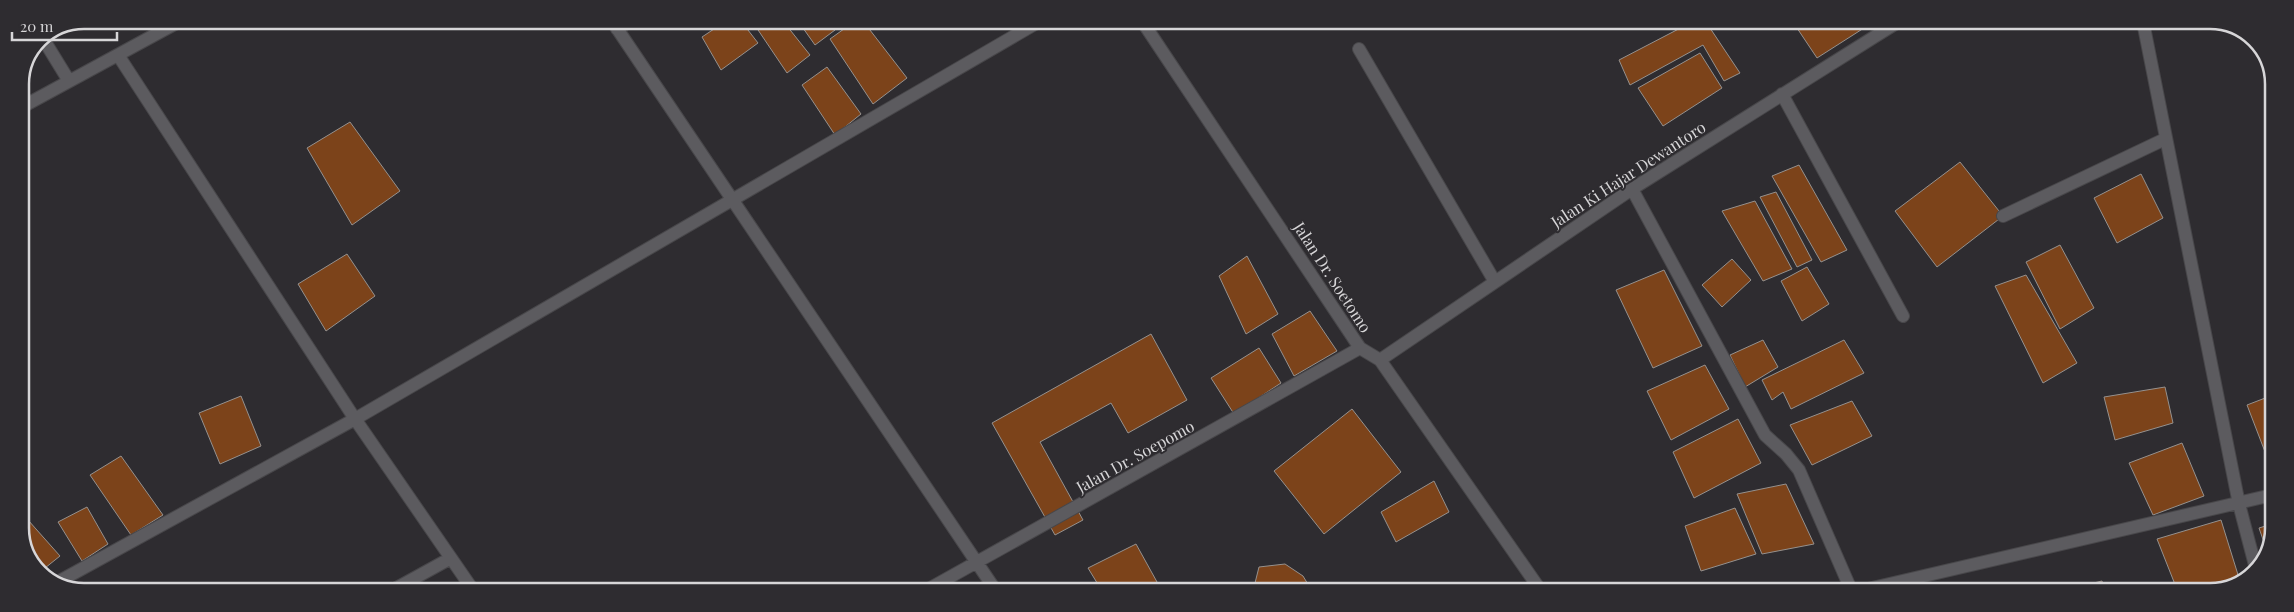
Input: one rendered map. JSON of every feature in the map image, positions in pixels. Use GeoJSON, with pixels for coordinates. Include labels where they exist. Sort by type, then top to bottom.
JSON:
{"type":"FeatureCollection","features":[{"type":"Feature","properties":{"kind":"street"},"geometry":{"type":"LineString","coordinates":[[29,103],[166,29]]}},
{"type":"Feature","properties":{"kind":"street"},"geometry":{"type":"LineString","coordinates":[[617,29],[733,198],[991,583]]}},
{"type":"Feature","properties":{"kind":"street"},"geometry":{"type":"LineString","coordinates":[[63,579],[355,419],[1026,29]]}},
{"type":"Feature","properties":{"kind":"street","name":"Jalan Dr. Soetomo"},"geometry":{"type":"LineString","coordinates":[[1147,29],[1360,348],[1380,360],[1535,583]]}},
{"type":"Feature","properties":{"kind":"street","name":"Jalan Ki Hajar Dewantoro"},"geometry":{"type":"LineString","coordinates":[[1380,360],[1632,189],[1882,29]]}},
{"type":"Feature","properties":{"kind":"street"},"geometry":{"type":"LineString","coordinates":[[2144,29],[2239,504],[2254,561]]}},
{"type":"Feature","properties":{"kind":"street"},"geometry":{"type":"LineString","coordinates":[[46,44],[69,80]]}},
{"type":"Feature","properties":{"kind":"street"},"geometry":{"type":"LineString","coordinates":[[1359,49],[1495,282]]}},
{"type":"Feature","properties":{"kind":"street"},"geometry":{"type":"LineString","coordinates":[[118,55],[355,419],[468,583]]}},
{"type":"Feature","properties":{"kind":"street"},"geometry":{"type":"LineString","coordinates":[[1782,94],[1903,316]]}},
{"type":"Feature","properties":{"kind":"street"},"geometry":{"type":"LineString","coordinates":[[2003,216],[2165,140]]}},
{"type":"Feature","properties":{"kind":"street"},"geometry":{"type":"LineString","coordinates":[[1632,189],[1765,435],[1786,454],[1798,470],[1849,583]]}},
{"type":"Feature","properties":{"kind":"street","name":"Jalan Dr. Soepomo"},"geometry":{"type":"LineString","coordinates":[[940,583],[1360,348]]}},
{"type":"Feature","properties":{"kind":"street"},"geometry":{"type":"LineString","coordinates":[[1892,583],[2265,497]]}},
{"type":"Feature","properties":{"kind":"street"},"geometry":{"type":"LineString","coordinates":[[406,583],[451,558]]}},
{"type":"Feature","properties":{"kind":"building"},"geometry":{"type":"Polygon","coordinates":[[[714,29],[747,29],[758,43],[721,70],[702,37],[714,29]]]}},
{"type":"Feature","properties":{"kind":"building"},"geometry":{"type":"Polygon","coordinates":[[[757,29],[789,29],[810,55],[787,73],[757,29]]]}},
{"type":"Feature","properties":{"kind":"building"},"geometry":{"type":"Polygon","coordinates":[[[804,29],[834,29],[835,30],[815,45],[804,29]]]}},
{"type":"Feature","properties":{"kind":"building"},"geometry":{"type":"Polygon","coordinates":[[[844,29],[869,29],[907,78],[873,104],[830,39],[844,29]]]}},
{"type":"Feature","properties":{"kind":"building"},"geometry":{"type":"Polygon","coordinates":[[[1679,29],[1711,29],[1740,73],[1724,81],[1703,45],[1630,85],[1619,60],[1679,29]]]}},
{"type":"Feature","properties":{"kind":"building"},"geometry":{"type":"Polygon","coordinates":[[[1798,29],[1862,29],[1817,58],[1798,29]]]}},
{"type":"Feature","properties":{"kind":"building"},"geometry":{"type":"Polygon","coordinates":[[[1700,53],[1722,88],[1663,126],[1638,88],[1700,53]]]}},
{"type":"Feature","properties":{"kind":"building"},"geometry":{"type":"Polygon","coordinates":[[[827,67],[861,114],[835,135],[802,85],[827,67]]]}},
{"type":"Feature","properties":{"kind":"building"},"geometry":{"type":"Polygon","coordinates":[[[350,122],[400,191],[352,225],[307,148],[350,122]]]}},
{"type":"Feature","properties":{"kind":"building"},"geometry":{"type":"Polygon","coordinates":[[[1960,162],[2003,216],[1937,267],[1895,211],[1960,162]]]}},
{"type":"Feature","properties":{"kind":"building"},"geometry":{"type":"Polygon","coordinates":[[[1799,165],[1847,250],[1821,262],[1772,176],[1799,165]]]}},
{"type":"Feature","properties":{"kind":"building"},"geometry":{"type":"Polygon","coordinates":[[[2141,174],[2163,218],[2117,243],[2094,198],[2141,174]]]}},
{"type":"Feature","properties":{"kind":"building"},"geometry":{"type":"Polygon","coordinates":[[[1776,192],[1812,260],[1797,267],[1760,197],[1776,192]]]}},
{"type":"Feature","properties":{"kind":"building"},"geometry":{"type":"Polygon","coordinates":[[[1755,201],[1792,269],[1763,281],[1722,211],[1755,201]]]}},
{"type":"Feature","properties":{"kind":"building"},"geometry":{"type":"Polygon","coordinates":[[[2060,245],[2094,308],[2060,329],[2026,262],[2060,245]]]}},
{"type":"Feature","properties":{"kind":"building"},"geometry":{"type":"Polygon","coordinates":[[[347,254],[375,296],[326,331],[298,284],[347,254]]]}},
{"type":"Feature","properties":{"kind":"building"},"geometry":{"type":"Polygon","coordinates":[[[1247,256],[1278,314],[1246,334],[1219,276],[1247,256]]]}},
{"type":"Feature","properties":{"kind":"building"},"geometry":{"type":"Polygon","coordinates":[[[1732,259],[1751,280],[1722,307],[1702,285],[1732,259]]]}},
{"type":"Feature","properties":{"kind":"building"},"geometry":{"type":"Polygon","coordinates":[[[1807,267],[1829,304],[1802,321],[1781,281],[1807,267]]]}},
{"type":"Feature","properties":{"kind":"building"},"geometry":{"type":"Polygon","coordinates":[[[1664,270],[1702,346],[1653,368],[1616,290],[1664,270]]]}},
{"type":"Feature","properties":{"kind":"building"},"geometry":{"type":"Polygon","coordinates":[[[2026,275],[2077,363],[2043,383],[1995,286],[2026,275]]]}},
{"type":"Feature","properties":{"kind":"building"},"geometry":{"type":"Polygon","coordinates":[[[1310,311],[1337,351],[1294,376],[1272,334],[1310,311]]]}},
{"type":"Feature","properties":{"kind":"building"},"geometry":{"type":"Polygon","coordinates":[[[1151,334],[1187,400],[1128,433],[1111,403],[1040,442],[1083,520],[1055,535],[992,423],[1151,334]]]}},
{"type":"Feature","properties":{"kind":"building"},"geometry":{"type":"Polygon","coordinates":[[[1763,340],[1778,367],[1745,387],[1730,355],[1763,340]]]}},
{"type":"Feature","properties":{"kind":"building"},"geometry":{"type":"Polygon","coordinates":[[[1844,340],[1864,373],[1791,409],[1783,392],[1772,400],[1762,380],[1844,340]]]}},
{"type":"Feature","properties":{"kind":"building"},"geometry":{"type":"Polygon","coordinates":[[[1259,348],[1281,383],[1234,414],[1211,378],[1259,348]]]}},
{"type":"Feature","properties":{"kind":"building"},"geometry":{"type":"Polygon","coordinates":[[[1705,365],[1729,409],[1671,440],[1647,391],[1705,365]]]}},
{"type":"Feature","properties":{"kind":"building"},"geometry":{"type":"Polygon","coordinates":[[[2165,387],[2173,423],[2115,440],[2104,397],[2165,387]]]}},
{"type":"Feature","properties":{"kind":"building"},"geometry":{"type":"Polygon","coordinates":[[[241,396],[261,446],[220,464],[199,413],[241,396]]]}},
{"type":"Feature","properties":{"kind":"building"},"geometry":{"type":"Polygon","coordinates":[[[2265,398],[2265,452],[2247,405],[2265,398]]]}},
{"type":"Feature","properties":{"kind":"building"},"geometry":{"type":"Polygon","coordinates":[[[1852,401],[1872,436],[1812,465],[1790,425],[1852,401]]]}},
{"type":"Feature","properties":{"kind":"building"},"geometry":{"type":"Polygon","coordinates":[[[1352,409],[1401,472],[1324,534],[1274,471],[1352,409]]]}},
{"type":"Feature","properties":{"kind":"building"},"geometry":{"type":"Polygon","coordinates":[[[1738,419],[1761,463],[1694,498],[1673,452],[1738,419]]]}},
{"type":"Feature","properties":{"kind":"building"},"geometry":{"type":"Polygon","coordinates":[[[2182,443],[2204,496],[2153,515],[2129,463],[2182,443]]]}},
{"type":"Feature","properties":{"kind":"building"},"geometry":{"type":"Polygon","coordinates":[[[121,456],[163,515],[131,535],[90,475],[121,456]]]}},
{"type":"Feature","properties":{"kind":"building"},"geometry":{"type":"Polygon","coordinates":[[[1434,481],[1449,512],[1396,542],[1381,512],[1434,481]]]}},
{"type":"Feature","properties":{"kind":"building"},"geometry":{"type":"Polygon","coordinates":[[[1786,484],[1814,544],[1762,554],[1737,494],[1786,484]]]}},
{"type":"Feature","properties":{"kind":"building"},"geometry":{"type":"Polygon","coordinates":[[[87,507],[108,544],[82,561],[58,522],[87,507]]]}},
{"type":"Feature","properties":{"kind":"building"},"geometry":{"type":"Polygon","coordinates":[[[1735,508],[1756,554],[1701,571],[1685,526],[1735,508]]]}},
{"type":"Feature","properties":{"kind":"building"},"geometry":{"type":"Polygon","coordinates":[[[2221,520],[2238,576],[2221,582],[2174,583],[2157,539],[2221,520]]]}},
{"type":"Feature","properties":{"kind":"building"},"geometry":{"type":"Polygon","coordinates":[[[29,521],[60,556],[46,567],[40,562],[30,539],[29,521]]]}},
{"type":"Feature","properties":{"kind":"building"},"geometry":{"type":"Polygon","coordinates":[[[2265,526],[2263,541],[2259,528],[2265,526]]]}},
{"type":"Feature","properties":{"kind":"building"},"geometry":{"type":"Polygon","coordinates":[[[1136,544],[1158,583],[1097,583],[1088,568],[1136,544]]]}},
{"type":"Feature","properties":{"kind":"building"},"geometry":{"type":"Polygon","coordinates":[[[1285,564],[1303,576],[1307,583],[1255,583],[1259,567],[1285,564]]]}}]}
